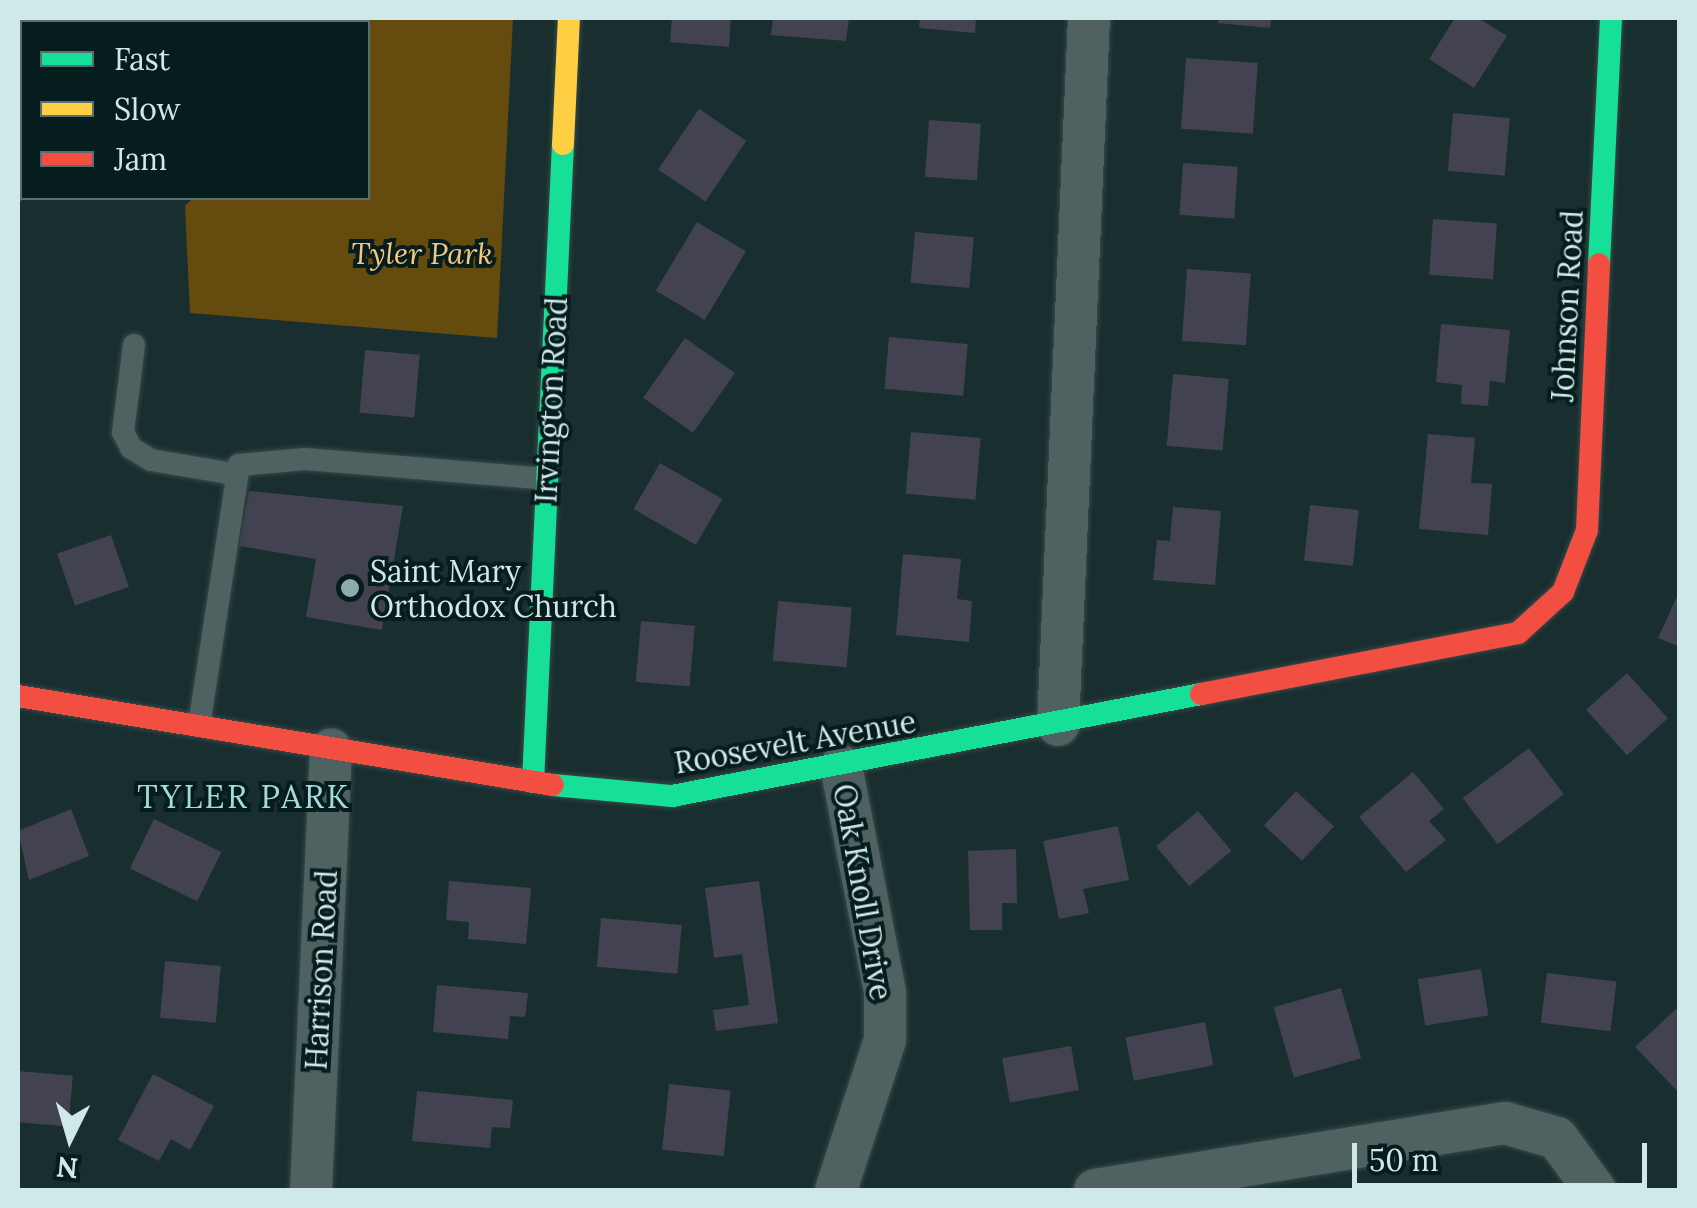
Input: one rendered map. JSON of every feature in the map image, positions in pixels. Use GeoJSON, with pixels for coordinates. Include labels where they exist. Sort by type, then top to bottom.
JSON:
{"type":"FeatureCollection","features":[{"type":"Feature","properties":{"kind":"street","name":"Irvington Road"},"geometry":{"type":"LineString","coordinates":[[533,782],[568,18]]}},
{"type":"Feature","properties":{"kind":"street"},"geometry":{"type":"LineString","coordinates":[[1058,725],[1088,18]]}},
{"type":"Feature","properties":{"kind":"street","name":"Johnson Road"},"geometry":{"type":"LineString","coordinates":[[1563,592],[1587,530],[1610,18]]}},
{"type":"Feature","properties":{"kind":"street","name":"Roosevelt Avenue"},"geometry":{"type":"LineString","coordinates":[[18,696],[533,782],[672,796],[1485,645],[1518,632],[1563,592]]}},
{"type":"Feature","properties":{"kind":"street","name":"Harrison Road"},"geometry":{"type":"LineString","coordinates":[[311,1190],[331,749]]}},
{"type":"Feature","properties":{"kind":"street","name":"Oak Knoll Drive"},"geometry":{"type":"LineString","coordinates":[[836,1190],[885,1040],[885,992],[840,766]]}},
{"type":"Feature","properties":{"kind":"street"},"geometry":{"type":"LineString","coordinates":[[1094,1190],[1505,1123],[1557,1138],[1595,1190]]}},
{"type":"Feature","properties":{"kind":"lane"},"geometry":{"type":"LineString","coordinates":[[134,345],[123,432],[131,448],[234,474]]}},
{"type":"Feature","properties":{"kind":"lane"},"geometry":{"type":"LineString","coordinates":[[199,726],[234,474],[256,458],[547,479]]}},
{"type":"Feature","properties":{"kind":"green space","name":"Tyler Park"},"geometry":{"type":"Polygon","coordinates":[[[175,18],[513,18],[497,338],[190,313],[185,206],[191,200],[370,200],[370,20],[175,18]]]}},
{"type":"Feature","properties":{"kind":"building"},"geometry":{"type":"Polygon","coordinates":[[[672,18],[731,18],[729,47],[670,42],[672,18]]]}},
{"type":"Feature","properties":{"kind":"building"},"geometry":{"type":"Polygon","coordinates":[[[773,18],[849,18],[846,41],[771,35],[773,18]]]}},
{"type":"Feature","properties":{"kind":"building"},"geometry":{"type":"Polygon","coordinates":[[[920,18],[976,18],[975,33],[919,28],[920,18]]]}},
{"type":"Feature","properties":{"kind":"building"},"geometry":{"type":"Polygon","coordinates":[[[1219,18],[1271,18],[1270,28],[1218,23],[1219,18]]]}},
{"type":"Feature","properties":{"kind":"building"},"geometry":{"type":"Polygon","coordinates":[[[1455,18],[1478,18],[1507,36],[1474,88],[1429,59],[1455,18]]]}},
{"type":"Feature","properties":{"kind":"building"},"geometry":{"type":"Polygon","coordinates":[[[1186,58],[1258,63],[1253,134],[1181,129],[1186,58]]]}},
{"type":"Feature","properties":{"kind":"building"},"geometry":{"type":"Polygon","coordinates":[[[699,109],[746,141],[705,201],[658,170],[699,109]]]}},
{"type":"Feature","properties":{"kind":"building"},"geometry":{"type":"Polygon","coordinates":[[[1453,113],[1510,118],[1505,176],[1448,171],[1453,113]]]}},
{"type":"Feature","properties":{"kind":"building"},"geometry":{"type":"Polygon","coordinates":[[[929,120],[981,124],[977,180],[925,177],[929,120]]]}},
{"type":"Feature","properties":{"kind":"building"},"geometry":{"type":"Polygon","coordinates":[[[18,148],[20,148],[22,201],[18,201],[18,148]]]}},
{"type":"Feature","properties":{"kind":"building"},"geometry":{"type":"Polygon","coordinates":[[[1183,163],[1238,167],[1234,219],[1179,215],[1183,163]]]}},
{"type":"Feature","properties":{"kind":"building"},"geometry":{"type":"Polygon","coordinates":[[[1433,219],[1497,223],[1493,279],[1429,275],[1433,219]]]}},
{"type":"Feature","properties":{"kind":"building"},"geometry":{"type":"Polygon","coordinates":[[[697,222],[746,251],[705,320],[656,291],[697,222]]]}},
{"type":"Feature","properties":{"kind":"building"},"geometry":{"type":"Polygon","coordinates":[[[915,232],[974,237],[969,288],[911,283],[915,232]]]}},
{"type":"Feature","properties":{"kind":"building"},"geometry":{"type":"Polygon","coordinates":[[[1187,269],[1251,273],[1246,345],[1182,341],[1187,269]]]}},
{"type":"Feature","properties":{"kind":"building"},"geometry":{"type":"Polygon","coordinates":[[[1441,324],[1510,330],[1505,383],[1490,381],[1488,406],[1461,404],[1462,385],[1436,382],[1441,324]]]}},
{"type":"Feature","properties":{"kind":"building"},"geometry":{"type":"Polygon","coordinates":[[[889,337],[968,344],[963,396],[884,389],[889,337]]]}},
{"type":"Feature","properties":{"kind":"building"},"geometry":{"type":"Polygon","coordinates":[[[685,338],[735,373],[693,433],[643,398],[685,338]]]}},
{"type":"Feature","properties":{"kind":"building"},"geometry":{"type":"Polygon","coordinates":[[[365,350],[420,355],[414,418],[360,413],[365,350]]]}},
{"type":"Feature","properties":{"kind":"building"},"geometry":{"type":"Polygon","coordinates":[[[1173,374],[1229,379],[1223,451],[1167,446],[1173,374]]]}},
{"type":"Feature","properties":{"kind":"building"},"geometry":{"type":"Polygon","coordinates":[[[911,432],[981,438],[975,500],[906,494],[911,432]]]}},
{"type":"Feature","properties":{"kind":"building"},"geometry":{"type":"Polygon","coordinates":[[[1428,434],[1475,438],[1471,483],[1492,484],[1488,535],[1419,529],[1428,434]]]}},
{"type":"Feature","properties":{"kind":"building"},"geometry":{"type":"Polygon","coordinates":[[[660,463],[722,499],[696,545],[634,509],[660,463]]]}},
{"type":"Feature","properties":{"kind":"building","name":"Saint Mary Orthodox Church"},"geometry":{"type":"Polygon","coordinates":[[[249,491],[403,506],[382,630],[306,617],[316,559],[239,546],[249,491]]]}},
{"type":"Feature","properties":{"kind":"building"},"geometry":{"type":"Polygon","coordinates":[[[1310,505],[1359,510],[1353,566],[1304,561],[1310,505]]]}},
{"type":"Feature","properties":{"kind":"building"},"geometry":{"type":"Polygon","coordinates":[[[1173,507],[1221,511],[1215,585],[1153,580],[1157,540],[1170,541],[1173,507]]]}},
{"type":"Feature","properties":{"kind":"building"},"geometry":{"type":"Polygon","coordinates":[[[111,535],[129,587],[75,606],[57,554],[111,535]]]}},
{"type":"Feature","properties":{"kind":"building"},"geometry":{"type":"Polygon","coordinates":[[[903,554],[961,559],[957,599],[972,601],[969,642],[896,635],[903,554]]]}},
{"type":"Feature","properties":{"kind":"building"},"geometry":{"type":"Polygon","coordinates":[[[1680,590],[1680,647],[1658,638],[1680,590]]]}},
{"type":"Feature","properties":{"kind":"building"},"geometry":{"type":"Polygon","coordinates":[[[778,601],[852,607],[846,667],[773,661],[778,601]]]}},
{"type":"Feature","properties":{"kind":"building"},"geometry":{"type":"Polygon","coordinates":[[[641,621],[695,626],[689,686],[636,682],[641,621]]]}},
{"type":"Feature","properties":{"kind":"building"},"geometry":{"type":"Polygon","coordinates":[[[1627,673],[1668,718],[1627,755],[1586,710],[1627,673]]]}},
{"type":"Feature","properties":{"kind":"building"},"geometry":{"type":"Polygon","coordinates":[[[1529,748],[1564,794],[1498,844],[1463,798],[1529,748]]]}},
{"type":"Feature","properties":{"kind":"building"},"geometry":{"type":"Polygon","coordinates":[[[1413,772],[1444,809],[1429,821],[1446,840],[1406,872],[1359,817],[1413,772]]]}},
{"type":"Feature","properties":{"kind":"building"},"geometry":{"type":"Polygon","coordinates":[[[1296,791],[1334,826],[1302,861],[1264,825],[1296,791]]]}},
{"type":"Feature","properties":{"kind":"building"},"geometry":{"type":"Polygon","coordinates":[[[71,809],[89,856],[29,880],[18,831],[71,809]]]}},
{"type":"Feature","properties":{"kind":"building"},"geometry":{"type":"Polygon","coordinates":[[[1198,811],[1231,851],[1189,886],[1156,846],[1198,811]]]}},
{"type":"Feature","properties":{"kind":"building"},"geometry":{"type":"Polygon","coordinates":[[[154,819],[221,852],[197,901],[130,868],[154,819]]]}},
{"type":"Feature","properties":{"kind":"building"},"geometry":{"type":"Polygon","coordinates":[[[1118,826],[1129,880],[1083,889],[1089,913],[1059,919],[1043,841],[1118,826]]]}},
{"type":"Feature","properties":{"kind":"building"},"geometry":{"type":"Polygon","coordinates":[[[1016,849],[1017,903],[1002,903],[1002,930],[970,930],[968,851],[1016,849]]]}},
{"type":"Feature","properties":{"kind":"building"},"geometry":{"type":"Polygon","coordinates":[[[449,881],[531,888],[526,944],[468,939],[469,922],[446,920],[449,881]]]}},
{"type":"Feature","properties":{"kind":"building"},"geometry":{"type":"Polygon","coordinates":[[[759,881],[778,1023],[716,1031],[713,1010],[749,1005],[742,954],[714,958],[705,888],[759,881]]]}},
{"type":"Feature","properties":{"kind":"building"},"geometry":{"type":"Polygon","coordinates":[[[601,918],[682,925],[677,974],[597,967],[601,918]]]}},
{"type":"Feature","properties":{"kind":"building"},"geometry":{"type":"Polygon","coordinates":[[[165,961],[221,966],[216,1023],[160,1018],[165,961]]]}},
{"type":"Feature","properties":{"kind":"building"},"geometry":{"type":"Polygon","coordinates":[[[1481,969],[1488,1015],[1425,1025],[1418,979],[1481,969]]]}},
{"type":"Feature","properties":{"kind":"building"},"geometry":{"type":"Polygon","coordinates":[[[1547,973],[1616,982],[1610,1031],[1541,1023],[1547,973]]]}},
{"type":"Feature","properties":{"kind":"building"},"geometry":{"type":"Polygon","coordinates":[[[437,985],[528,993],[525,1017],[510,1016],[508,1039],[433,1032],[437,985]]]}},
{"type":"Feature","properties":{"kind":"building"},"geometry":{"type":"Polygon","coordinates":[[[1341,988],[1361,1058],[1294,1077],[1274,1007],[1341,988]]]}},
{"type":"Feature","properties":{"kind":"building"},"geometry":{"type":"Polygon","coordinates":[[[1676,1009],[1680,1012],[1680,1094],[1635,1047],[1676,1009]]]}},
{"type":"Feature","properties":{"kind":"building"},"geometry":{"type":"Polygon","coordinates":[[[1205,1022],[1213,1065],[1134,1081],[1125,1037],[1205,1022]]]}},
{"type":"Feature","properties":{"kind":"building"},"geometry":{"type":"Polygon","coordinates":[[[1071,1046],[1079,1090],[1010,1102],[1002,1058],[1071,1046]]]}},
{"type":"Feature","properties":{"kind":"building"},"geometry":{"type":"Polygon","coordinates":[[[18,1071],[73,1076],[68,1127],[18,1122],[18,1071]]]}},
{"type":"Feature","properties":{"kind":"building"},"geometry":{"type":"Polygon","coordinates":[[[153,1074],[214,1106],[190,1150],[171,1139],[159,1161],[118,1140],[153,1074]]]}},
{"type":"Feature","properties":{"kind":"building"},"geometry":{"type":"Polygon","coordinates":[[[669,1084],[731,1090],[724,1156],[662,1150],[669,1084]]]}},
{"type":"Feature","properties":{"kind":"building"},"geometry":{"type":"Polygon","coordinates":[[[417,1091],[513,1100],[510,1128],[492,1127],[490,1148],[412,1141],[417,1091]]]}},
{"type":"Feature","properties":{"kind":"traffic: fast"},"geometry":{"type":"LineString","coordinates":[[1599,264],[1611,18]]}},
{"type":"Feature","properties":{"kind":"traffic: fast"},"geometry":{"type":"LineString","coordinates":[[533,782],[563,144]]}},
{"type":"Feature","properties":{"kind":"traffic: fast"},"geometry":{"type":"LineString","coordinates":[[553,785],[672,796],[1201,694]]}},
{"type":"Feature","properties":{"kind":"traffic: slow"},"geometry":{"type":"LineString","coordinates":[[563,144],[569,18]]}},
{"type":"Feature","properties":{"kind":"traffic: jam"},"geometry":{"type":"LineString","coordinates":[[1201,694],[1518,633],[1563,592],[1587,530],[1599,264]]}},
{"type":"Feature","properties":{"kind":"traffic: jam"},"geometry":{"type":"LineString","coordinates":[[18,696],[553,785]]}},
{"type":"Feature","properties":{"kind":"place","name":"Saint Mary Orthodox Church"},"geometry":{"type":"Point","coordinates":[350,588]}},
{"type":"Feature","properties":{"kind":"district","name":"TYLER PARK"},"geometry":{"type":"Point","coordinates":[244,797]}}]}
